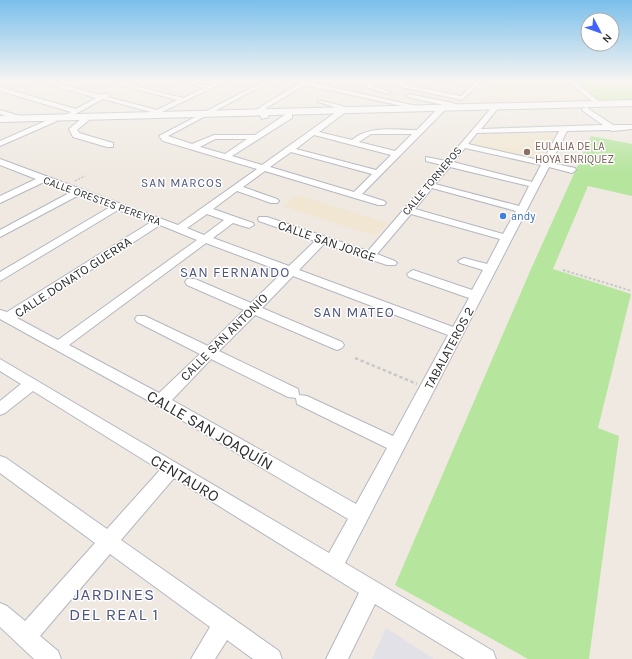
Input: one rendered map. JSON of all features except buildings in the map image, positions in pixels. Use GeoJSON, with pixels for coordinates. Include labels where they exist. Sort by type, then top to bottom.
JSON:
{"type":"FeatureCollection","features":[{"type":"Feature","properties":{"kind":"main road"},"geometry":{"type":"LineString","coordinates":[[263,114],[289,116],[389,111]]}},
{"type":"Feature","properties":{"kind":"main road"},"geometry":{"type":"LineString","coordinates":[[0,123],[66,117],[116,118],[304,112],[341,113],[417,111]]}},
{"type":"Feature","properties":{"kind":"main road"},"geometry":{"type":"LineString","coordinates":[[0,119],[21,118],[53,122],[154,114],[200,116]]}},
{"type":"Feature","properties":{"kind":"street"},"geometry":{"type":"LineString","coordinates":[[66,117],[77,111]]}},
{"type":"Feature","properties":{"kind":"street"},"geometry":{"type":"LineString","coordinates":[[144,111],[154,114],[161,111]]}},
{"type":"Feature","properties":{"kind":"street"},"geometry":{"type":"LineString","coordinates":[[210,111],[163,135],[166,139],[266,167],[381,203]]}},
{"type":"Feature","properties":{"kind":"street"},"geometry":{"type":"LineString","coordinates":[[356,195],[441,111]]}},
{"type":"Feature","properties":{"kind":"street","name":"CALLE TORNEROS"},"geometry":{"type":"LineString","coordinates":[[370,256],[492,111]]}},
{"type":"Feature","properties":{"kind":"street"},"geometry":{"type":"LineString","coordinates":[[588,111],[610,127],[632,134]]}},
{"type":"Feature","properties":{"kind":"street"},"geometry":{"type":"LineString","coordinates":[[0,112],[21,118]]}},
{"type":"Feature","properties":{"kind":"street"},"geometry":{"type":"LineString","coordinates":[[179,230],[341,113]]}},
{"type":"Feature","properties":{"kind":"street"},"geometry":{"type":"LineString","coordinates":[[227,156],[289,116]]}},
{"type":"Feature","properties":{"kind":"street"},"geometry":{"type":"LineString","coordinates":[[85,120],[73,129],[74,133],[110,145]]}},
{"type":"Feature","properties":{"kind":"street"},"geometry":{"type":"LineString","coordinates":[[0,144],[53,122]]}},
{"type":"Feature","properties":{"kind":"street"},"geometry":{"type":"LineString","coordinates":[[475,131],[632,127]]}},
{"type":"Feature","properties":{"kind":"street","name":"TABALATEROS 2"},"geometry":{"type":"LineString","coordinates":[[332,567],[565,128]]}},
{"type":"Feature","properties":{"kind":"street"},"geometry":{"type":"LineString","coordinates":[[354,142],[362,134],[370,132],[420,132]]}},
{"type":"Feature","properties":{"kind":"street"},"geometry":{"type":"LineString","coordinates":[[315,133],[398,154]]}},
{"type":"Feature","properties":{"kind":"street"},"geometry":{"type":"LineString","coordinates":[[193,147],[214,137],[257,137]]}},
{"type":"Feature","properties":{"kind":"street"},"geometry":{"type":"LineString","coordinates":[[463,145],[572,170]]}},
{"type":"Feature","properties":{"kind":"street"},"geometry":{"type":"LineString","coordinates":[[291,150],[378,173]]}},
{"type":"Feature","properties":{"kind":"street"},"geometry":{"type":"LineString","coordinates":[[428,159],[535,186]]}},
{"type":"Feature","properties":{"kind":"street","name":"CALLE ORESTES PEREYRA"},"geometry":{"type":"LineString","coordinates":[[0,162],[116,207],[456,333]]}},
{"type":"Feature","properties":{"kind":"street"},"geometry":{"type":"LineString","coordinates":[[0,171],[11,167]]}},
{"type":"Feature","properties":{"kind":"street"},"geometry":{"type":"LineString","coordinates":[[0,200],[42,179]]}},
{"type":"Feature","properties":{"kind":"street"},"geometry":{"type":"LineString","coordinates":[[429,185],[522,210]]}},
{"type":"Feature","properties":{"kind":"street"},"geometry":{"type":"LineString","coordinates":[[237,188],[274,201]]}},
{"type":"Feature","properties":{"kind":"street"},"geometry":{"type":"LineString","coordinates":[[0,234],[77,192]]}},
{"type":"Feature","properties":{"kind":"street"},"geometry":{"type":"LineString","coordinates":[[0,277],[116,207]]}},
{"type":"Feature","properties":{"kind":"street"},"geometry":{"type":"LineString","coordinates":[[206,210],[249,225]]}},
{"type":"Feature","properties":{"kind":"street"},"geometry":{"type":"LineString","coordinates":[[408,210],[507,238]]}},
{"type":"Feature","properties":{"kind":"street"},"geometry":{"type":"LineString","coordinates":[[59,346],[232,219]]}},
{"type":"Feature","properties":{"kind":"street","name":"CALLE SAN JORGE"},"geometry":{"type":"LineString","coordinates":[[263,219],[391,263]]}},
{"type":"Feature","properties":{"kind":"street","name":"CALLE DONATO GUERRA"},"geometry":{"type":"LineString","coordinates":[[4,316],[158,222]]}},
{"type":"Feature","properties":{"kind":"street","name":"CALLE SAN ANTONIO"},"geometry":{"type":"LineString","coordinates":[[161,401],[208,352],[322,240]]}},
{"type":"Feature","properties":{"kind":"street"},"geometry":{"type":"LineString","coordinates":[[464,260],[491,269]]}},
{"type":"Feature","properties":{"kind":"street"},"geometry":{"type":"LineString","coordinates":[[413,274],[476,296]]}},
{"type":"Feature","properties":{"kind":"street"},"geometry":{"type":"LineString","coordinates":[[191,282],[338,345]]}},
{"type":"Feature","properties":{"kind":"street","name":"CALLE SAN JOAQUÍN"},"geometry":{"type":"LineString","coordinates":[[4,316],[161,401],[359,516]]}},
{"type":"Feature","properties":{"kind":"street"},"geometry":{"type":"LineString","coordinates":[[141,319],[397,445]]}},
{"type":"Feature","properties":{"kind":"street","name":"CENTAURO"},"geometry":{"type":"LineString","coordinates":[[0,364],[485,659]]}},
{"type":"Feature","properties":{"kind":"street"},"geometry":{"type":"LineString","coordinates":[[0,410],[32,384]]}},
{"type":"Feature","properties":{"kind":"street"},"geometry":{"type":"LineString","coordinates":[[0,463],[270,659]]}},
{"type":"Feature","properties":{"kind":"street"},"geometry":{"type":"LineString","coordinates":[[26,636],[171,469]]}},
{"type":"Feature","properties":{"kind":"street"},"geometry":{"type":"LineString","coordinates":[[337,659],[371,591]]}},
{"type":"Feature","properties":{"kind":"street"},"geometry":{"type":"LineString","coordinates":[[0,613],[50,659]]}},
{"type":"Feature","properties":{"kind":"street"},"geometry":{"type":"LineString","coordinates":[[202,659],[224,626]]}},
{"type":"Feature","properties":{"kind":"path"},"geometry":{"type":"LineString","coordinates":[[563,270],[632,291]]}},
{"type":"Feature","properties":{"kind":"path"},"geometry":{"type":"LineString","coordinates":[[355,358],[427,388]]}},
{"type":"Feature","properties":{"kind":"shaded area","name":"EULALIA DE LA HOYA ENRIQUEZ"},"geometry":{"type":"Polygon","coordinates":[[[552,133],[555,135],[542,160],[473,145],[481,134],[552,133]]]}},
{"type":"Feature","properties":{"kind":"shaded area"},"geometry":{"type":"Polygon","coordinates":[[[297,195],[388,223],[376,236],[283,206],[297,195]]]}},
{"type":"Feature","properties":{"kind":"shaded area"},"geometry":{"type":"Polygon","coordinates":[[[386,628],[434,659],[372,659],[386,628]]]}},
{"type":"Feature","properties":{"kind":"green space"},"geometry":{"type":"Polygon","coordinates":[[[591,136],[632,144],[632,196],[588,186],[553,269],[631,294],[598,428],[619,436],[589,659],[528,659],[395,585],[531,269],[591,136]]]}},
{"type":"Feature","properties":{"kind":"place","name":"EULALIA DE LA HOYA ENRIQUEZ"},"geometry":{"type":"Point","coordinates":[527,152]}},
{"type":"Feature","properties":{"kind":"place","name":"andy"},"geometry":{"type":"Point","coordinates":[503,216]}},
{"type":"Feature","properties":{"kind":"district","name":"SAN MARCOS"},"geometry":{"type":"Point","coordinates":[182,183]}},
{"type":"Feature","properties":{"kind":"district","name":"SAN FERNANDO"},"geometry":{"type":"Point","coordinates":[235,272]}},
{"type":"Feature","properties":{"kind":"district","name":"SAN MATEO"},"geometry":{"type":"Point","coordinates":[354,312]}},
{"type":"Feature","properties":{"kind":"district","name":"JARDINES DEL REAL 1"},"geometry":{"type":"Point","coordinates":[114,604]}}]}
